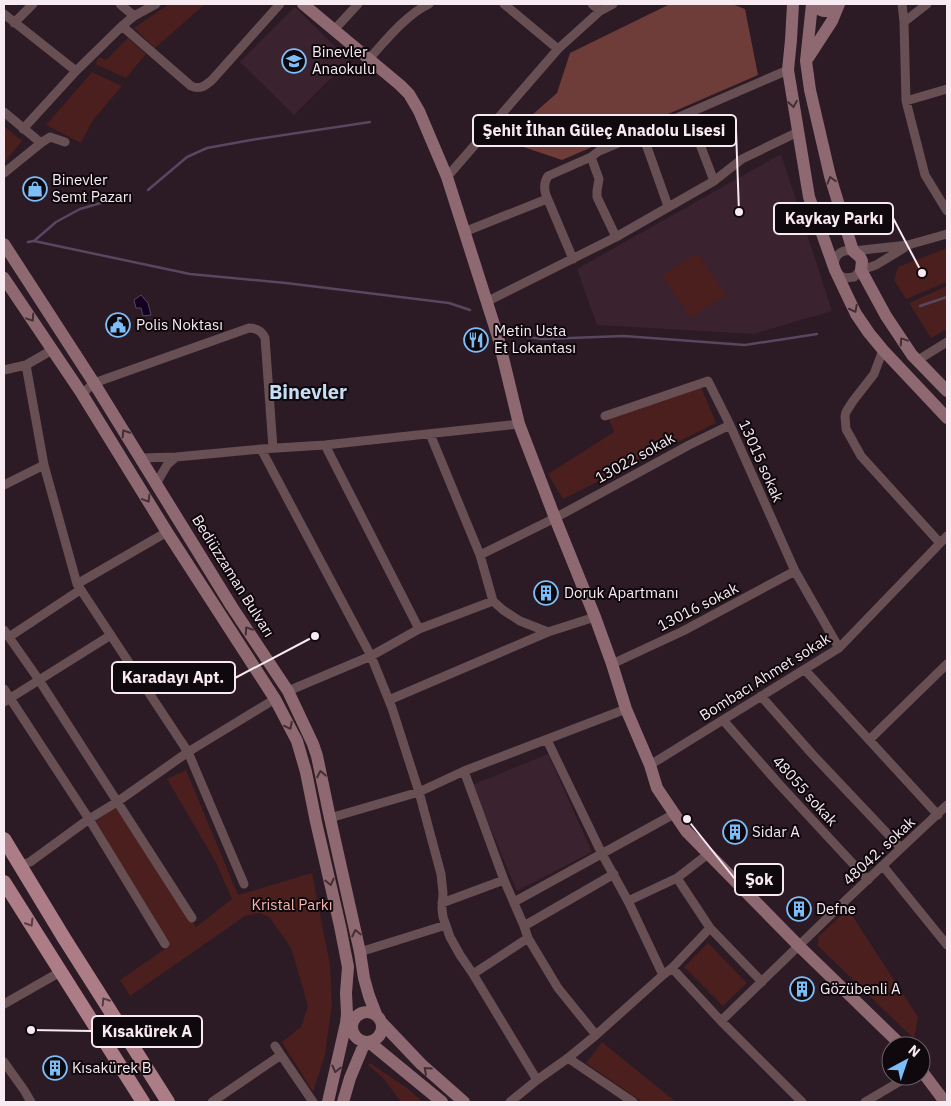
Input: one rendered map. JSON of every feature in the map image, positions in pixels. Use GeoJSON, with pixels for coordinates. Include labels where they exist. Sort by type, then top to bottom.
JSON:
{"type":"FeatureCollection","features":[{"type":"Feature","properties":{"kind":"main road"},"geometry":{"type":"LineString","coordinates":[[4,839],[168,1102]]}},
{"type":"Feature","properties":{"kind":"main road"},"geometry":{"type":"LineString","coordinates":[[4,882],[143,1102]]}},
{"type":"Feature","properties":{"kind":"street"},"geometry":{"type":"LineString","coordinates":[[14,23],[33,4]]}},
{"type":"Feature","properties":{"kind":"street"},"geometry":{"type":"LineString","coordinates":[[120,4],[134,16]]}},
{"type":"Feature","properties":{"kind":"street"},"geometry":{"type":"LineString","coordinates":[[23,129],[76,71],[122,26],[134,16],[156,4]]}},
{"type":"Feature","properties":{"kind":"street"},"geometry":{"type":"LineString","coordinates":[[122,26],[191,86],[199,88],[212,80],[280,4]]}},
{"type":"Feature","properties":{"kind":"street"},"geometry":{"type":"LineString","coordinates":[[303,4],[400,85],[414,102],[447,177],[504,357],[519,424],[596,617],[626,709],[650,765],[657,788],[686,831],[799,946],[892,1036]]}},
{"type":"Feature","properties":{"kind":"street"},"geometry":{"type":"LineString","coordinates":[[334,30],[358,4]]}},
{"type":"Feature","properties":{"kind":"street"},"geometry":{"type":"LineString","coordinates":[[369,59],[411,16],[429,4]]}},
{"type":"Feature","properties":{"kind":"street"},"geometry":{"type":"LineString","coordinates":[[504,4],[558,49]]}},
{"type":"Feature","properties":{"kind":"street"},"geometry":{"type":"LineString","coordinates":[[592,4],[600,11]]}},
{"type":"Feature","properties":{"kind":"street"},"geometry":{"type":"LineString","coordinates":[[447,177],[558,49],[600,11],[613,4]]}},
{"type":"Feature","properties":{"kind":"street"},"geometry":{"type":"LineString","coordinates":[[793,4],[788,70],[809,197],[835,270],[856,314],[869,333],[947,418]]}},
{"type":"Feature","properties":{"kind":"street"},"geometry":{"type":"LineString","coordinates":[[812,4],[823,12],[838,7]]}},
{"type":"Feature","properties":{"kind":"street"},"geometry":{"type":"LineString","coordinates":[[812,4],[806,61],[810,90],[830,176],[853,251],[860,257],[862,261],[861,270],[886,316],[912,355],[947,390]]}},
{"type":"Feature","properties":{"kind":"street"},"geometry":{"type":"LineString","coordinates":[[902,4],[906,101],[925,175],[947,211]]}},
{"type":"Feature","properties":{"kind":"street"},"geometry":{"type":"LineString","coordinates":[[904,22],[927,4]]}},
{"type":"Feature","properties":{"kind":"street"},"geometry":{"type":"LineString","coordinates":[[806,61],[832,22],[838,7]]}},
{"type":"Feature","properties":{"kind":"street"},"geometry":{"type":"LineString","coordinates":[[4,14],[76,71]]}},
{"type":"Feature","properties":{"kind":"street"},"geometry":{"type":"LineString","coordinates":[[573,259],[547,199],[544,188],[548,176],[591,157],[599,151],[788,70]]}},
{"type":"Feature","properties":{"kind":"street"},"geometry":{"type":"LineString","coordinates":[[906,101],[947,88]]}},
{"type":"Feature","properties":{"kind":"street"},"geometry":{"type":"LineString","coordinates":[[4,112],[41,143]]}},
{"type":"Feature","properties":{"kind":"street"},"geometry":{"type":"LineString","coordinates":[[688,113],[714,181]]}},
{"type":"Feature","properties":{"kind":"street"},"geometry":{"type":"LineString","coordinates":[[486,302],[616,237],[714,181],[742,159],[798,132]]}},
{"type":"Feature","properties":{"kind":"street"},"geometry":{"type":"LineString","coordinates":[[642,133],[668,206]]}},
{"type":"Feature","properties":{"kind":"street"},"geometry":{"type":"LineString","coordinates":[[4,173],[50,137],[65,142]]}},
{"type":"Feature","properties":{"kind":"street"},"geometry":{"type":"LineString","coordinates":[[591,157],[599,178],[596,190],[598,197],[616,237]]}},
{"type":"Feature","properties":{"kind":"street"},"geometry":{"type":"LineString","coordinates":[[464,232],[547,199]]}},
{"type":"Feature","properties":{"kind":"street"},"geometry":{"type":"LineString","coordinates":[[908,245],[876,265],[861,270],[850,278],[841,277],[835,270],[836,256],[848,250],[908,245],[947,234]]}},
{"type":"Feature","properties":{"kind":"street","name":"Bediüzzaman Bulvarı"},"geometry":{"type":"LineString","coordinates":[[4,244],[94,383],[232,607],[288,691],[315,750],[369,996],[379,1018],[421,1064],[464,1102]]}},
{"type":"Feature","properties":{"kind":"street","name":"Bediüzzaman Bulvarı"},"geometry":{"type":"LineString","coordinates":[[5,283],[82,394],[167,532],[275,699],[297,741],[306,772],[348,967],[346,993],[348,1031],[328,1102]]}},
{"type":"Feature","properties":{"kind":"street"},"geometry":{"type":"LineString","coordinates":[[82,394],[94,383],[249,328],[254,329],[262,333],[265,338],[273,448]]}},
{"type":"Feature","properties":{"kind":"street"},"geometry":{"type":"LineString","coordinates":[[918,360],[947,342]]}},
{"type":"Feature","properties":{"kind":"street"},"geometry":{"type":"LineString","coordinates":[[4,370],[26,365],[52,350]]}},
{"type":"Feature","properties":{"kind":"street"},"geometry":{"type":"LineString","coordinates":[[883,350],[874,374],[846,412],[846,429],[860,456],[940,544]]}},
{"type":"Feature","properties":{"kind":"street"},"geometry":{"type":"LineString","coordinates":[[26,365],[44,465],[78,587],[188,752],[244,884]]}},
{"type":"Feature","properties":{"kind":"street","name":"13015 sokak"},"geometry":{"type":"LineString","coordinates":[[605,416],[708,381],[730,425],[795,571],[839,648]]}},
{"type":"Feature","properties":{"kind":"street"},"geometry":{"type":"LineString","coordinates":[[140,458],[176,457],[325,445],[519,424]]}},
{"type":"Feature","properties":{"kind":"street","name":"13022 sokak"},"geometry":{"type":"LineString","coordinates":[[480,555],[555,518],[689,445],[730,425]]}},
{"type":"Feature","properties":{"kind":"street"},"geometry":{"type":"LineString","coordinates":[[430,434],[480,555],[493,601],[520,621],[548,632]]}},
{"type":"Feature","properties":{"kind":"street"},"geometry":{"type":"LineString","coordinates":[[325,445],[419,629]]}},
{"type":"Feature","properties":{"kind":"street"},"geometry":{"type":"LineString","coordinates":[[261,449],[371,656],[389,700],[419,792],[441,874],[442,909],[446,926],[460,955],[537,1080]]}},
{"type":"Feature","properties":{"kind":"street"},"geometry":{"type":"LineString","coordinates":[[156,484],[167,465],[176,457]]}},
{"type":"Feature","properties":{"kind":"street"},"geometry":{"type":"LineString","coordinates":[[4,485],[44,465]]}},
{"type":"Feature","properties":{"kind":"street"},"geometry":{"type":"LineString","coordinates":[[167,532],[6,633],[39,680],[192,918]]}},
{"type":"Feature","properties":{"kind":"street","name":"Bombacı Ahmet sokak"},"geometry":{"type":"LineString","coordinates":[[650,765],[839,648],[947,536]]}},
{"type":"Feature","properties":{"kind":"street","name":"13016 sokak"},"geometry":{"type":"LineString","coordinates":[[612,664],[683,631],[795,571]]}},
{"type":"Feature","properties":{"kind":"street"},"geometry":{"type":"LineString","coordinates":[[288,691],[371,656],[419,629],[493,601]]}},
{"type":"Feature","properties":{"kind":"street"},"geometry":{"type":"LineString","coordinates":[[389,700],[548,632],[596,617]]}},
{"type":"Feature","properties":{"kind":"street"},"geometry":{"type":"LineString","coordinates":[[7,700],[111,635]]}},
{"type":"Feature","properties":{"kind":"street"},"geometry":{"type":"LineString","coordinates":[[869,740],[947,664]]}},
{"type":"Feature","properties":{"kind":"street"},"geometry":{"type":"LineString","coordinates":[[805,670],[938,814]]}},
{"type":"Feature","properties":{"kind":"street"},"geometry":{"type":"LineString","coordinates":[[4,689],[7,700],[89,820],[165,944]]}},
{"type":"Feature","properties":{"kind":"street"},"geometry":{"type":"LineString","coordinates":[[761,696],[813,755],[901,848]]}},
{"type":"Feature","properties":{"kind":"street"},"geometry":{"type":"LineString","coordinates":[[20,865],[30,862],[188,752],[275,699]]}},
{"type":"Feature","properties":{"kind":"street"},"geometry":{"type":"LineString","coordinates":[[330,818],[419,792],[464,771],[626,709]]}},
{"type":"Feature","properties":{"kind":"street","name":"48055 sokak"},"geometry":{"type":"LineString","coordinates":[[723,720],[868,880]]}},
{"type":"Feature","properties":{"kind":"street"},"geometry":{"type":"LineString","coordinates":[[547,740],[663,975]]}},
{"type":"Feature","properties":{"kind":"street"},"geometry":{"type":"LineString","coordinates":[[464,771],[504,880],[528,938],[558,988],[596,1035]]}},
{"type":"Feature","properties":{"kind":"street","name":"48042. sokak"},"geometry":{"type":"LineString","coordinates":[[722,1021],[947,805]]}},
{"type":"Feature","properties":{"kind":"street"},"geometry":{"type":"LineString","coordinates":[[514,902],[674,814]]}},
{"type":"Feature","properties":{"kind":"street"},"geometry":{"type":"LineString","coordinates":[[628,901],[677,878],[708,854]]}},
{"type":"Feature","properties":{"kind":"street"},"geometry":{"type":"LineString","coordinates":[[883,866],[945,939]]}},
{"type":"Feature","properties":{"kind":"street"},"geometry":{"type":"LineString","coordinates":[[524,926],[614,874]]}},
{"type":"Feature","properties":{"kind":"street"},"geometry":{"type":"LineString","coordinates":[[677,878],[710,928],[762,982]]}},
{"type":"Feature","properties":{"kind":"street"},"geometry":{"type":"LineString","coordinates":[[442,903],[504,880]]}},
{"type":"Feature","properties":{"kind":"street"},"geometry":{"type":"LineString","coordinates":[[360,952],[446,926]]}},
{"type":"Feature","properties":{"kind":"street"},"geometry":{"type":"LineString","coordinates":[[510,1102],[596,1035],[672,968],[710,928]]}},
{"type":"Feature","properties":{"kind":"street"},"geometry":{"type":"LineString","coordinates":[[473,974],[528,938]]}},
{"type":"Feature","properties":{"kind":"street"},"geometry":{"type":"LineString","coordinates":[[672,968],[802,1102]]}},
{"type":"Feature","properties":{"kind":"street"},"geometry":{"type":"LineString","coordinates":[[4,1004],[60,972]]}},
{"type":"Feature","properties":{"kind":"street"},"geometry":{"type":"LineString","coordinates":[[343,1102],[350,1078],[367,1042],[376,1039],[381,1034],[379,1018],[371,1012],[362,1012],[355,1018],[348,1031],[357,1038],[367,1042],[442,1102]]}},
{"type":"Feature","properties":{"kind":"street"},"geometry":{"type":"LineString","coordinates":[[275,1046],[313,1102]]}},
{"type":"Feature","properties":{"kind":"street"},"geometry":{"type":"LineString","coordinates":[[212,1102],[280,1055]]}},
{"type":"Feature","properties":{"kind":"street"},"geometry":{"type":"LineString","coordinates":[[568,1058],[632,1102]]}},
{"type":"Feature","properties":{"kind":"street"},"geometry":{"type":"LineString","coordinates":[[4,1062],[31,1102]]}},
{"type":"Feature","properties":{"kind":"street"},"geometry":{"type":"LineString","coordinates":[[931,1083],[945,1102]]}},
{"type":"Feature","properties":{"kind":"street"},"geometry":{"type":"LineString","coordinates":[[865,1102],[892,1086]]}},
{"type":"Feature","properties":{"kind":"shaded area"},"geometry":{"type":"Polygon","coordinates":[[[670,4],[732,4],[745,9],[758,75],[562,160],[506,141],[557,93],[570,53],[670,4]]]}},
{"type":"Feature","properties":{"kind":"shaded area","name":"Binevler Anaokulu"},"geometry":{"type":"Polygon","coordinates":[[[295,7],[349,60],[294,115],[240,62],[295,7]]]}},
{"type":"Feature","properties":{"kind":"shaded area"},"geometry":{"type":"Polygon","coordinates":[[[781,154],[832,311],[753,334],[597,325],[577,269],[781,154]]]}},
{"type":"Feature","properties":{"kind":"shaded area"},"geometry":{"type":"Polygon","coordinates":[[[141,295],[148,303],[151,315],[143,316],[141,308],[136,308],[134,300],[141,295]]]}},
{"type":"Feature","properties":{"kind":"shaded area"},"geometry":{"type":"Polygon","coordinates":[[[548,754],[592,852],[517,891],[472,785],[548,754]]]}},
{"type":"Feature","properties":{"kind":"green space"},"geometry":{"type":"Polygon","coordinates":[[[169,4],[205,4],[155,48],[134,28],[169,4]]]}},
{"type":"Feature","properties":{"kind":"green space"},"geometry":{"type":"Polygon","coordinates":[[[128,38],[146,54],[126,78],[95,64],[99,57],[106,60],[128,38]]]}},
{"type":"Feature","properties":{"kind":"green space"},"geometry":{"type":"Polygon","coordinates":[[[92,72],[122,86],[93,120],[81,143],[46,125],[92,72]]]}},
{"type":"Feature","properties":{"kind":"green space"},"geometry":{"type":"Polygon","coordinates":[[[4,126],[22,141],[4,163],[4,126]]]}},
{"type":"Feature","properties":{"kind":"green space"},"geometry":{"type":"Polygon","coordinates":[[[947,248],[947,282],[906,299],[894,280],[898,267],[947,248]]]}},
{"type":"Feature","properties":{"kind":"green space"},"geometry":{"type":"Polygon","coordinates":[[[697,253],[726,295],[691,318],[662,276],[697,253]]]}},
{"type":"Feature","properties":{"kind":"green space"},"geometry":{"type":"Polygon","coordinates":[[[947,286],[947,329],[931,338],[909,303],[947,286]]]}},
{"type":"Feature","properties":{"kind":"green space"},"geometry":{"type":"Polygon","coordinates":[[[699,382],[716,423],[563,499],[548,474],[614,432],[608,417],[699,382]]]}},
{"type":"Feature","properties":{"kind":"green space","name":"Kristal Parkı"},"geometry":{"type":"Polygon","coordinates":[[[186,770],[238,895],[312,873],[330,965],[332,1004],[325,1055],[313,1092],[282,1042],[301,1027],[308,1006],[291,948],[269,917],[259,913],[245,916],[130,996],[120,980],[169,946],[95,819],[115,807],[196,927],[232,899],[215,861],[167,779],[186,770]]]}},
{"type":"Feature","properties":{"kind":"green space"},"geometry":{"type":"Polygon","coordinates":[[[848,909],[918,1017],[915,1036],[911,1036],[818,946],[818,937],[848,909]]]}},
{"type":"Feature","properties":{"kind":"green space"},"geometry":{"type":"Polygon","coordinates":[[[708,943],[747,983],[723,1006],[684,967],[708,943]]]}},
{"type":"Feature","properties":{"kind":"green space"},"geometry":{"type":"Polygon","coordinates":[[[602,1042],[676,1102],[642,1102],[586,1063],[602,1042]]]}},
{"type":"Feature","properties":{"kind":"green space"},"geometry":{"type":"Polygon","coordinates":[[[370,1063],[407,1088],[423,1102],[401,1102],[383,1078],[368,1065],[370,1063]]]}},
{"type":"Feature","properties":{"kind":"waterway"},"geometry":{"type":"LineString","coordinates":[[148,190],[187,157],[207,148],[370,122]]}},
{"type":"Feature","properties":{"kind":"waterway"},"geometry":{"type":"LineString","coordinates":[[34,241],[56,222],[80,209],[132,194]]}},
{"type":"Feature","properties":{"kind":"waterway"},"geometry":{"type":"LineString","coordinates":[[28,242],[34,241],[190,274],[286,283],[449,303],[470,310]]}},
{"type":"Feature","properties":{"kind":"waterway"},"geometry":{"type":"LineString","coordinates":[[920,306],[947,297]]}},
{"type":"Feature","properties":{"kind":"waterway"},"geometry":{"type":"LineString","coordinates":[[519,336],[543,339],[624,336],[745,345],[817,334]]}},
{"type":"Feature","properties":{"kind":"place","name":"Binevler Anaokulu"},"geometry":{"type":"Point","coordinates":[294,61]}},
{"type":"Feature","properties":{"kind":"place","name":"Binevler Semt Pazarı"},"geometry":{"type":"Point","coordinates":[35,189]}},
{"type":"Feature","properties":{"kind":"place","name":"Şehit İlhan Güleç Anadolu Lisesi"},"geometry":{"type":"Point","coordinates":[739,212]}},
{"type":"Feature","properties":{"kind":"place","name":"Kaykay Parkı"},"geometry":{"type":"Point","coordinates":[922,273]}},
{"type":"Feature","properties":{"kind":"place","name":"Polis Noktası"},"geometry":{"type":"Point","coordinates":[118,325]}},
{"type":"Feature","properties":{"kind":"place","name":"Metin Usta Et Lokantası"},"geometry":{"type":"Point","coordinates":[476,340]}},
{"type":"Feature","properties":{"kind":"place","name":"Doruk Apartmanı"},"geometry":{"type":"Point","coordinates":[546,593]}},
{"type":"Feature","properties":{"kind":"place","name":"Karadayı Apt."},"geometry":{"type":"Point","coordinates":[315,636]}},
{"type":"Feature","properties":{"kind":"place","name":"Şok"},"geometry":{"type":"Point","coordinates":[687,819]}},
{"type":"Feature","properties":{"kind":"place","name":"Sidar A"},"geometry":{"type":"Point","coordinates":[735,832]}},
{"type":"Feature","properties":{"kind":"place","name":"Defne"},"geometry":{"type":"Point","coordinates":[799,909]}},
{"type":"Feature","properties":{"kind":"place","name":"Gözübenli A"},"geometry":{"type":"Point","coordinates":[802,989]}},
{"type":"Feature","properties":{"kind":"place","name":"Kısakürek A"},"geometry":{"type":"Point","coordinates":[31,1030]}},
{"type":"Feature","properties":{"kind":"place","name":"Kısakürek B"},"geometry":{"type":"Point","coordinates":[55,1068]}},
{"type":"Feature","properties":{"kind":"district","name":"Binevler"},"geometry":{"type":"Point","coordinates":[308,392]}}]}
